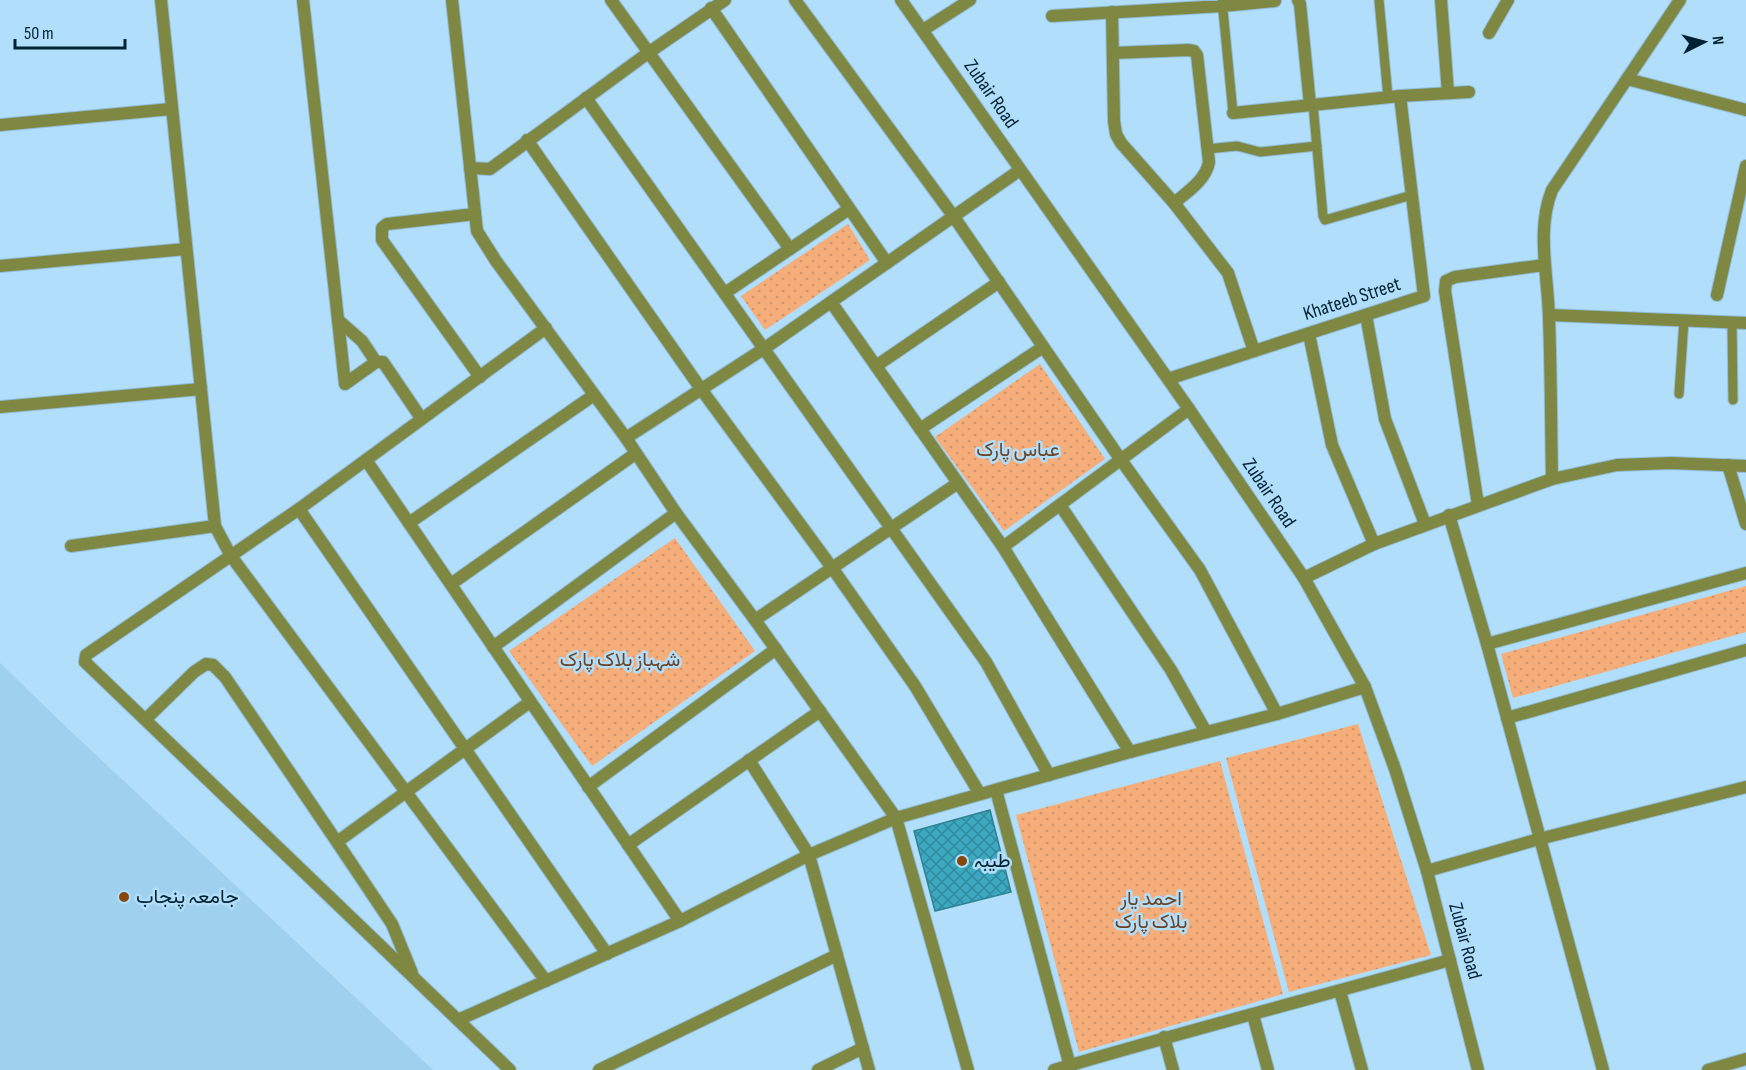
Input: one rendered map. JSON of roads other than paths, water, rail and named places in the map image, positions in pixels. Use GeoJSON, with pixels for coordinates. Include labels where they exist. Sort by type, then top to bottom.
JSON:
{"type":"FeatureCollection","features":[{"type":"Feature","properties":{"kind":"street"},"geometry":{"type":"LineString","coordinates":[[161,0],[216,526],[231,556],[546,981]]}},
{"type":"Feature","properties":{"kind":"street"},"geometry":{"type":"LineString","coordinates":[[303,0],[345,384],[376,362],[382,362],[387,365],[421,418]]}},
{"type":"Feature","properties":{"kind":"street"},"geometry":{"type":"LineString","coordinates":[[452,0],[477,231],[496,261],[626,438],[676,513],[896,818],[968,1070]]}},
{"type":"Feature","properties":{"kind":"street"},"geometry":{"type":"LineString","coordinates":[[611,0],[789,249]]}},
{"type":"Feature","properties":{"kind":"street"},"geometry":{"type":"LineString","coordinates":[[470,168],[490,169],[527,140],[724,0]]}},
{"type":"Feature","properties":{"kind":"street"},"geometry":{"type":"LineString","coordinates":[[795,0],[954,217],[1121,460],[1200,570],[1276,714]]}},
{"type":"Feature","properties":{"kind":"street","name":"Zubair Road"},"geometry":{"type":"LineString","coordinates":[[901,0],[1189,409],[1304,578],[1365,687],[1395,769],[1427,871],[1478,1070]]}},
{"type":"Feature","properties":{"kind":"street"},"geometry":{"type":"LineString","coordinates":[[923,30],[970,0]]}},
{"type":"Feature","properties":{"kind":"street"},"geometry":{"type":"LineString","coordinates":[[1052,16],[1113,12],[1128,6],[1283,0]]}},
{"type":"Feature","properties":{"kind":"street"},"geometry":{"type":"LineString","coordinates":[[1298,0],[1312,105]]}},
{"type":"Feature","properties":{"kind":"street"},"geometry":{"type":"LineString","coordinates":[[1441,0],[1449,93]]}},
{"type":"Feature","properties":{"kind":"street"},"geometry":{"type":"LineString","coordinates":[[1489,33],[1508,0]]}},
{"type":"Feature","properties":{"kind":"street"},"geometry":{"type":"LineString","coordinates":[[1552,479],[1549,315],[1544,265],[1546,204],[1552,190],[1680,0]]}},
{"type":"Feature","properties":{"kind":"street"},"geometry":{"type":"LineString","coordinates":[[711,8],[887,263]]}},
{"type":"Feature","properties":{"kind":"street"},"geometry":{"type":"LineString","coordinates":[[1113,12],[1116,134],[1121,143],[1174,203],[1228,273],[1254,351]]}},
{"type":"Feature","properties":{"kind":"street"},"geometry":{"type":"LineString","coordinates":[[1113,53],[1194,51],[1197,55],[1208,171],[1174,203]]}},
{"type":"Feature","properties":{"kind":"street"},"geometry":{"type":"LineString","coordinates":[[1628,80],[1746,110]]}},
{"type":"Feature","properties":{"kind":"street"},"geometry":{"type":"LineString","coordinates":[[1233,113],[1394,96],[1469,92]]}},
{"type":"Feature","properties":{"kind":"street","name":"Khateeb Street"},"geometry":{"type":"LineString","coordinates":[[1168,379],[1424,297],[1412,195],[1394,96]]}},
{"type":"Feature","properties":{"kind":"street"},"geometry":{"type":"LineString","coordinates":[[586,98],[986,662],[1049,775]]}},
{"type":"Feature","properties":{"kind":"street"},"geometry":{"type":"LineString","coordinates":[[0,125],[171,109]]}},
{"type":"Feature","properties":{"kind":"street"},"geometry":{"type":"LineString","coordinates":[[527,140],[701,389],[833,569],[915,686],[980,794]]}},
{"type":"Feature","properties":{"kind":"street"},"geometry":{"type":"LineString","coordinates":[[1717,295],[1746,166]]}},
{"type":"Feature","properties":{"kind":"street"},"geometry":{"type":"LineString","coordinates":[[626,438],[765,348],[1020,170]]}},
{"type":"Feature","properties":{"kind":"street"},"geometry":{"type":"LineString","coordinates":[[725,292],[849,209]]}},
{"type":"Feature","properties":{"kind":"street"},"geometry":{"type":"LineString","coordinates":[[475,214],[387,224],[382,228],[380,234],[382,240],[480,376]]}},
{"type":"Feature","properties":{"kind":"street"},"geometry":{"type":"LineString","coordinates":[[0,266],[186,249]]}},
{"type":"Feature","properties":{"kind":"street"},"geometry":{"type":"LineString","coordinates":[[1478,505],[1445,291],[1446,281],[1455,277],[1544,265]]}},
{"type":"Feature","properties":{"kind":"street"},"geometry":{"type":"LineString","coordinates":[[876,366],[999,282]]}},
{"type":"Feature","properties":{"kind":"street"},"geometry":{"type":"LineString","coordinates":[[1424,297],[1445,291]]}},
{"type":"Feature","properties":{"kind":"street"},"geometry":{"type":"LineString","coordinates":[[831,303],[1004,547],[1130,752]]}},
{"type":"Feature","properties":{"kind":"street"},"geometry":{"type":"LineString","coordinates":[[1366,315],[1385,419],[1425,524]]}},
{"type":"Feature","properties":{"kind":"street"},"geometry":{"type":"LineString","coordinates":[[1549,315],[1746,323]]}},
{"type":"Feature","properties":{"kind":"street"},"geometry":{"type":"LineString","coordinates":[[338,320],[362,341],[376,362]]}},
{"type":"Feature","properties":{"kind":"street"},"geometry":{"type":"LineString","coordinates":[[510,1070],[85,662],[86,655],[299,509],[546,328]]}},
{"type":"Feature","properties":{"kind":"street"},"geometry":{"type":"LineString","coordinates":[[1309,334],[1332,445],[1374,544]]}},
{"type":"Feature","properties":{"kind":"street"},"geometry":{"type":"LineString","coordinates":[[920,429],[1043,347]]}},
{"type":"Feature","properties":{"kind":"street"},"geometry":{"type":"LineString","coordinates":[[0,407],[201,389]]}},
{"type":"Feature","properties":{"kind":"street"},"geometry":{"type":"LineString","coordinates":[[409,523],[594,394]]}},
{"type":"Feature","properties":{"kind":"street"},"geometry":{"type":"LineString","coordinates":[[1004,547],[1189,409]]}},
{"type":"Feature","properties":{"kind":"street"},"geometry":{"type":"LineString","coordinates":[[451,584],[636,454]]}},
{"type":"Feature","properties":{"kind":"street"},"geometry":{"type":"LineString","coordinates":[[366,460],[680,921]]}},
{"type":"Feature","properties":{"kind":"street"},"geometry":{"type":"LineString","coordinates":[[1304,578],[1374,544],[1552,479],[1617,465],[1671,463],[1746,466]]}},
{"type":"Feature","properties":{"kind":"street"},"geometry":{"type":"LineString","coordinates":[[1728,465],[1746,524]]}},
{"type":"Feature","properties":{"kind":"street"},"geometry":{"type":"LineString","coordinates":[[755,620],[958,483]]}},
{"type":"Feature","properties":{"kind":"street"},"geometry":{"type":"LineString","coordinates":[[1060,505],[1171,670],[1206,732]]}},
{"type":"Feature","properties":{"kind":"street"},"geometry":{"type":"LineString","coordinates":[[299,509],[607,954]]}},
{"type":"Feature","properties":{"kind":"street"},"geometry":{"type":"LineString","coordinates":[[493,647],[676,513]]}},
{"type":"Feature","properties":{"kind":"street"},"geometry":{"type":"LineString","coordinates":[[1449,515],[1487,644],[1603,1070]]}},
{"type":"Feature","properties":{"kind":"street"},"geometry":{"type":"LineString","coordinates":[[71,546],[216,526]]}},
{"type":"Feature","properties":{"kind":"street"},"geometry":{"type":"LineString","coordinates":[[1487,644],[1746,573]]}},
{"type":"Feature","properties":{"kind":"street"},"geometry":{"type":"LineString","coordinates":[[588,788],[776,650]]}},
{"type":"Feature","properties":{"kind":"street"},"geometry":{"type":"LineString","coordinates":[[1507,718],[1746,650]]}},
{"type":"Feature","properties":{"kind":"street"},"geometry":{"type":"LineString","coordinates":[[146,719],[194,672],[206,664],[213,666],[225,677],[392,924],[414,979]]}},
{"type":"Feature","properties":{"kind":"street"},"geometry":{"type":"LineString","coordinates":[[458,1020],[680,921],[808,855],[896,818],[1130,752],[1276,714],[1365,687]]}},
{"type":"Feature","properties":{"kind":"street"},"geometry":{"type":"LineString","coordinates":[[337,842],[530,702]]}},
{"type":"Feature","properties":{"kind":"street"},"geometry":{"type":"LineString","coordinates":[[627,845],[820,711]]}},
{"type":"Feature","properties":{"kind":"street"},"geometry":{"type":"LineString","coordinates":[[749,760],[808,855],[869,1070]]}},
{"type":"Feature","properties":{"kind":"street"},"geometry":{"type":"LineString","coordinates":[[1427,871],[1539,839],[1746,787]]}},
{"type":"Feature","properties":{"kind":"street"},"geometry":{"type":"LineString","coordinates":[[996,790],[1070,1068]]}},
{"type":"Feature","properties":{"kind":"street"},"geometry":{"type":"LineString","coordinates":[[599,1070],[837,955]]}},
{"type":"Feature","properties":{"kind":"street"},"geometry":{"type":"LineString","coordinates":[[1054,1070],[1070,1068],[1164,1037],[1253,1015],[1450,960]]}},
{"type":"Feature","properties":{"kind":"street"},"geometry":{"type":"LineString","coordinates":[[1340,991],[1362,1070]]}},
{"type":"Feature","properties":{"kind":"street"},"geometry":{"type":"LineString","coordinates":[[1253,1015],[1268,1070]]}},
{"type":"Feature","properties":{"kind":"street"},"geometry":{"type":"LineString","coordinates":[[1164,1037],[1173,1070]]}},
{"type":"Feature","properties":{"kind":"street"},"geometry":{"type":"LineString","coordinates":[[818,1070],[863,1048]]}},
{"type":"Feature","properties":{"kind":"street"},"geometry":{"type":"LineString","coordinates":[[1708,1070],[1746,1059]]}},
{"type":"Feature","properties":{"kind":"lane"},"geometry":{"type":"LineString","coordinates":[[1379,0],[1394,96]]}},
{"type":"Feature","properties":{"kind":"lane"},"geometry":{"type":"LineString","coordinates":[[1222,3],[1233,113]]}},
{"type":"Feature","properties":{"kind":"lane"},"geometry":{"type":"LineString","coordinates":[[1312,105],[1325,220],[1412,195]]}},
{"type":"Feature","properties":{"kind":"lane"},"geometry":{"type":"LineString","coordinates":[[1207,149],[1237,146],[1249,151],[1260,152],[1317,146]]}},
{"type":"Feature","properties":{"kind":"lane"},"geometry":{"type":"LineString","coordinates":[[1679,394],[1684,320]]}},
{"type":"Feature","properties":{"kind":"lane"},"geometry":{"type":"LineString","coordinates":[[1732,322],[1733,400]]}},
{"type":"Feature","properties":{"kind":"place","name":"طیبہ"},"geometry":{"type":"Point","coordinates":[962,861]}},
{"type":"Feature","properties":{"kind":"place","name":"جامعہ پنجاب"},"geometry":{"type":"Point","coordinates":[124,897]}},
{"type":"Feature","properties":{"kind":"park label","name":"عباس پارک"},"geometry":{"type":"Point","coordinates":[1018,450]}},
{"type":"Feature","properties":{"kind":"park label","name":"شہباز بلاک پارک"},"geometry":{"type":"Point","coordinates":[620,660]}},
{"type":"Feature","properties":{"kind":"park label","name":"احمد یار بلاک پارک"},"geometry":{"type":"Point","coordinates":[1151,910]}}]}
